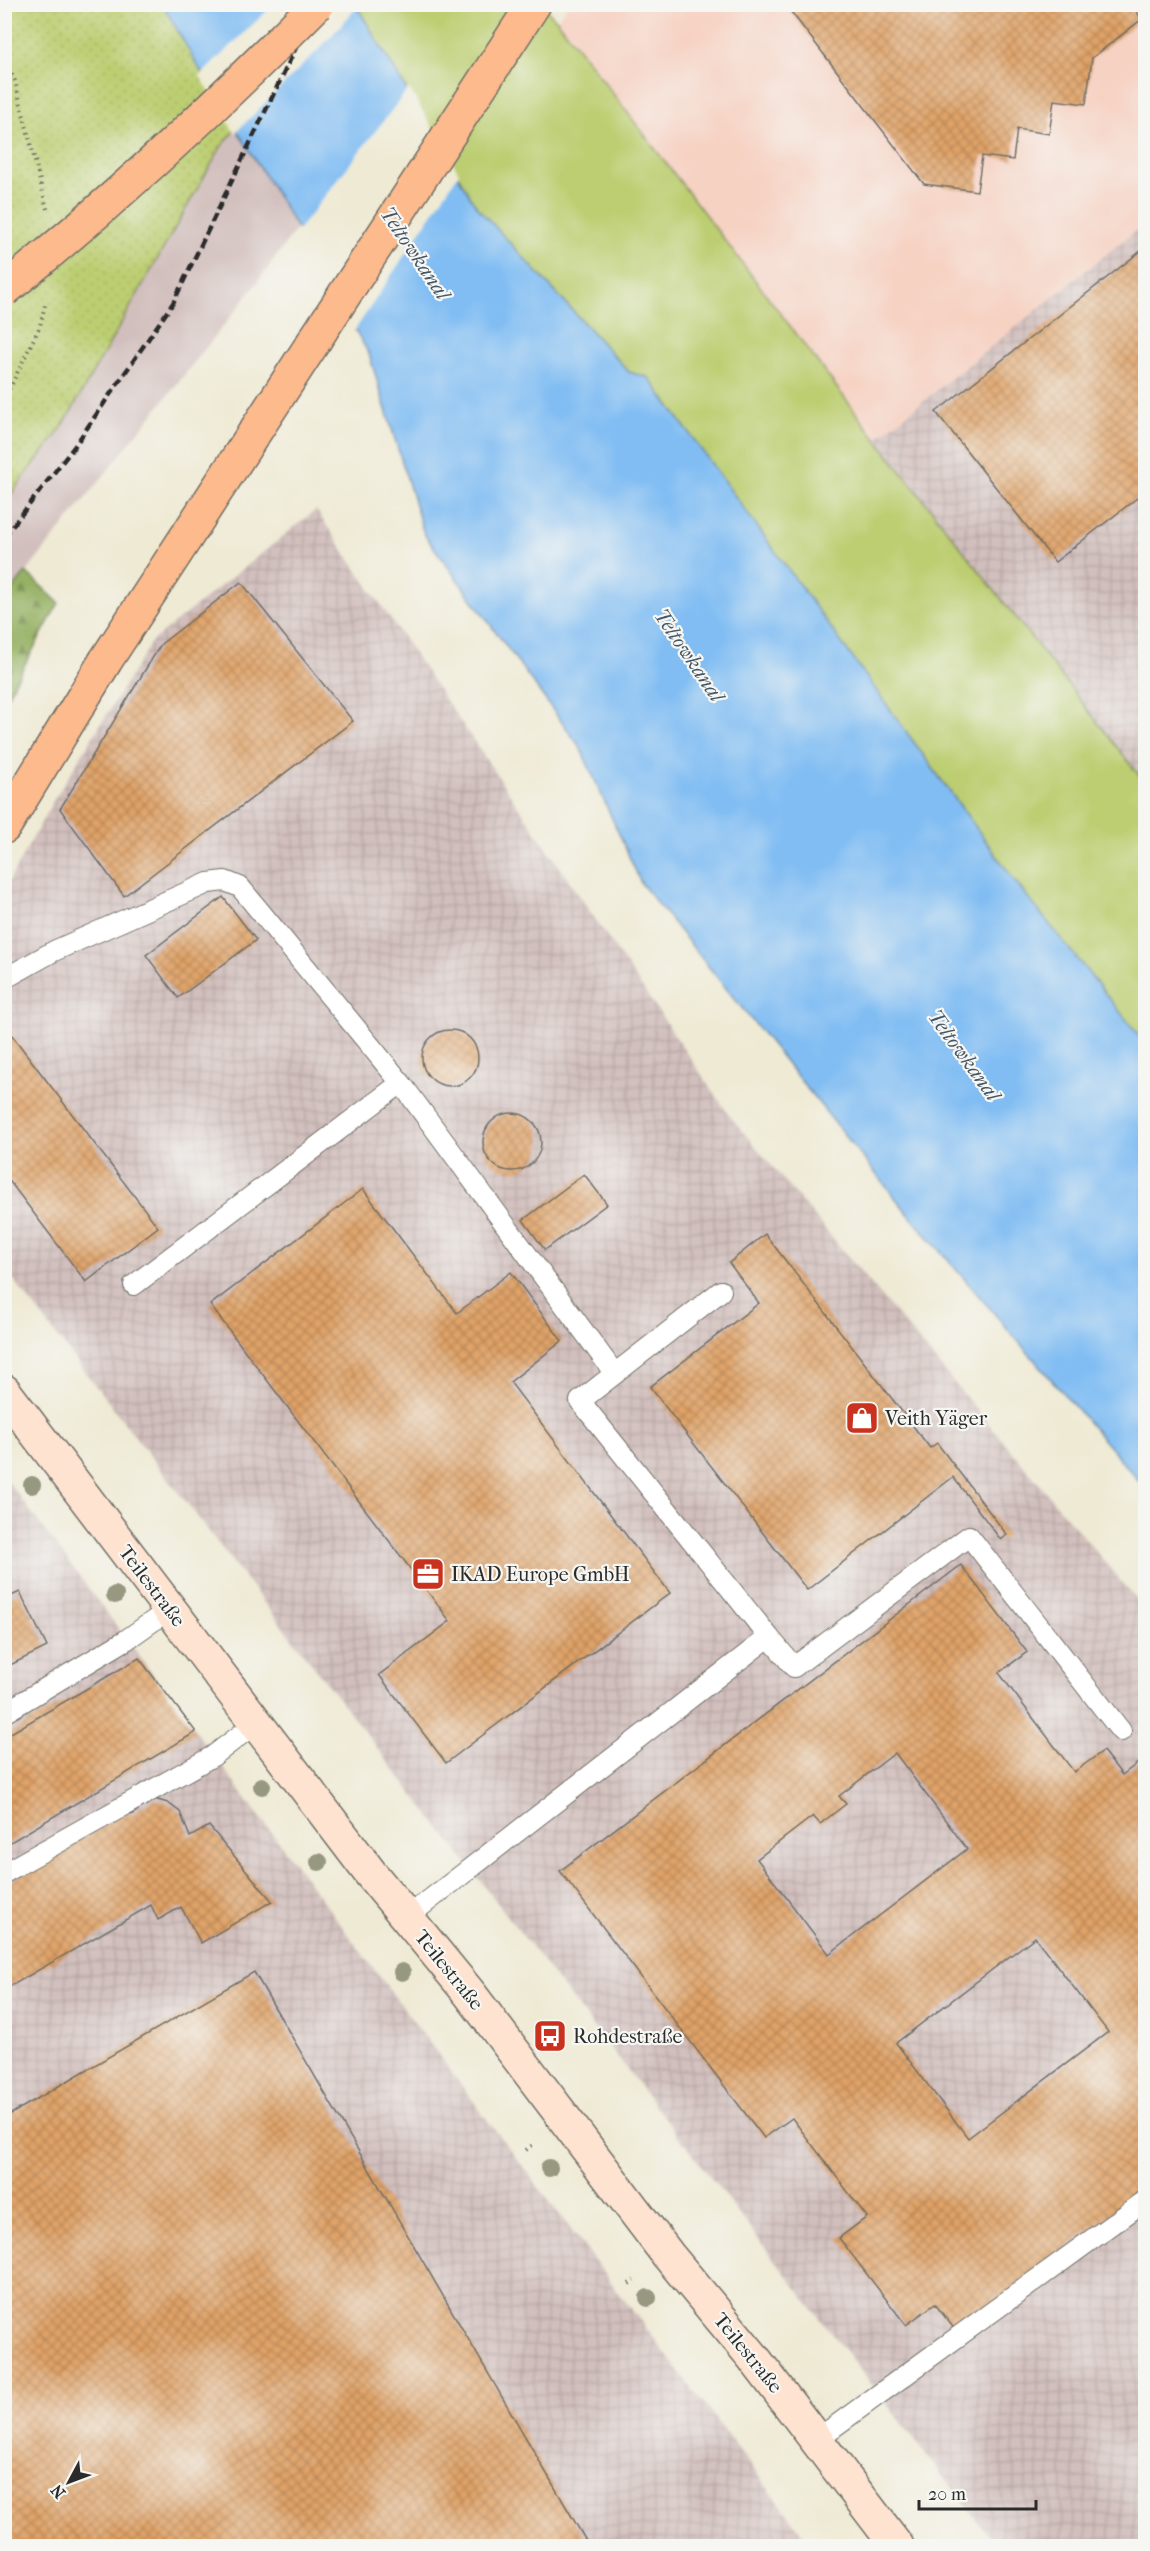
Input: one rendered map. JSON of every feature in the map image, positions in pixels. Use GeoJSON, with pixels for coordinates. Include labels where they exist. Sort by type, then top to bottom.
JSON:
{"type":"FeatureCollection","features":[{"type":"Feature","properties":{"kind":"highway"},"geometry":{"type":"LineString","coordinates":[[4,290],[114,198],[194,126],[317,4]]}},
{"type":"Feature","properties":{"kind":"highway"},"geometry":{"type":"LineString","coordinates":[[4,827],[106,660],[534,4]]}},
{"type":"Feature","properties":{"kind":"street","name":"Teilestraße"},"geometry":{"type":"LineString","coordinates":[[4,1391],[406,1918],[470,1994],[668,2255],[753,2357],[897,2547]]}},
{"type":"Feature","properties":{"kind":"lane"},"geometry":{"type":"LineString","coordinates":[[4,979],[54,951],[208,883],[225,881],[240,887],[401,1083],[615,1374]]}},
{"type":"Feature","properties":{"kind":"lane"},"geometry":{"type":"LineString","coordinates":[[134,1285],[401,1083]]}},
{"type":"Feature","properties":{"kind":"lane"},"geometry":{"type":"LineString","coordinates":[[721,1291],[580,1401],[794,1667],[969,1536],[1121,1731]]}},
{"type":"Feature","properties":{"kind":"lane"},"geometry":{"type":"LineString","coordinates":[[4,1713],[126,1640],[170,1609]]}},
{"type":"Feature","properties":{"kind":"lane"},"geometry":{"type":"LineString","coordinates":[[406,1918],[769,1637]]}},
{"type":"Feature","properties":{"kind":"lane"},"geometry":{"type":"LineString","coordinates":[[4,1873],[213,1756],[256,1722]]}},
{"type":"Feature","properties":{"kind":"lane"},"geometry":{"type":"LineString","coordinates":[[816,2440],[1146,2200]]}},
{"type":"Feature","properties":{"kind":"path"},"geometry":{"type":"LineString","coordinates":[[526,2150],[534,2144]]}},
{"type":"Feature","properties":{"kind":"path"},"geometry":{"type":"LineString","coordinates":[[629,2284],[634,2280]]}},
{"type":"Feature","properties":{"kind":"shaded area"},"geometry":{"type":"Polygon","coordinates":[[[568,4],[1145,5],[1145,223],[876,439],[557,20],[568,4]]]}},
{"type":"Feature","properties":{"kind":"shaded area"},"geometry":{"type":"Polygon","coordinates":[[[236,129],[297,228],[252,290],[5,599],[5,502],[61,429],[221,147],[236,129]]]}},
{"type":"Feature","properties":{"kind":"shaded area"},"geometry":{"type":"Polygon","coordinates":[[[1145,223],[1145,783],[876,439],[1145,223]]]}},
{"type":"Feature","properties":{"kind":"shaded area"},"geometry":{"type":"Polygon","coordinates":[[[316,510],[729,1115],[1145,1610],[1145,2546],[997,2546],[5,1269],[5,888],[52,803],[152,641],[316,510]]]}},
{"type":"Feature","properties":{"kind":"shaded area"},"geometry":{"type":"Polygon","coordinates":[[[4,1476],[473,2101],[812,2546],[5,2546],[4,1476]]]}},
{"type":"Feature","properties":{"kind":"green space"},"geometry":{"type":"Polygon","coordinates":[[[5,5],[163,5],[236,129],[221,147],[61,429],[5,502],[5,5]]]}},
{"type":"Feature","properties":{"kind":"green space"},"geometry":{"type":"Polygon","coordinates":[[[356,5],[541,5],[557,20],[876,439],[1145,783],[1145,1043],[1017,884],[649,378],[629,372],[476,206],[356,5]]]}},
{"type":"Feature","properties":{"kind":"green space"},"geometry":{"type":"Polygon","coordinates":[[[26,572],[59,603],[5,700],[5,599],[26,572]]]}},
{"type":"Feature","properties":{"kind":"water","name":"Teltowkanal"},"geometry":{"type":"Polygon","coordinates":[[[163,5],[356,5],[476,206],[629,372],[649,378],[1017,884],[1145,1043],[1145,1488],[910,1216],[641,883],[580,747],[424,534],[369,354],[297,228],[163,5]]]}},
{"type":"Feature","properties":{"kind":"pier"},"geometry":{"type":"Polygon","coordinates":[[[360,4],[325,43],[235,133],[200,76],[273,5],[360,4]]]}},
{"type":"Feature","properties":{"kind":"pier"},"geometry":{"type":"Polygon","coordinates":[[[409,88],[459,173],[353,333],[296,233],[409,88]]]}},
{"type":"Feature","properties":{"kind":"building"},"geometry":{"type":"Polygon","coordinates":[[[785,4],[1131,4],[1142,19],[1092,58],[1086,104],[1054,100],[1049,134],[1017,129],[1013,160],[982,156],[977,191],[924,184],[785,4]]]}},
{"type":"Feature","properties":{"kind":"building"},"geometry":{"type":"Polygon","coordinates":[[[1146,247],[1146,491],[1055,562],[936,412],[1146,247]]]}},
{"type":"Feature","properties":{"kind":"building"},"geometry":{"type":"Polygon","coordinates":[[[241,582],[353,721],[124,896],[60,809],[161,644],[241,582]]]}},
{"type":"Feature","properties":{"kind":"building"},"geometry":{"type":"Polygon","coordinates":[[[223,897],[256,940],[178,998],[146,955],[223,897]]]}},
{"type":"Feature","properties":{"kind":"building"},"geometry":{"type":"Polygon","coordinates":[[[8,1030],[158,1227],[86,1282],[4,1174],[4,1033],[8,1030]]]}},
{"type":"Feature","properties":{"kind":"building"},"geometry":{"type":"Polygon","coordinates":[[[450,1030],[461,1032],[470,1038],[476,1047],[478,1058],[476,1069],[470,1078],[461,1084],[450,1086],[439,1084],[430,1078],[424,1069],[422,1058],[424,1047],[430,1038],[439,1032],[450,1030]]]}},
{"type":"Feature","properties":{"kind":"building"},"geometry":{"type":"Polygon","coordinates":[[[512,1113],[523,1115],[536,1126],[541,1142],[539,1153],[528,1166],[512,1171],[501,1169],[488,1158],[483,1142],[485,1131],[496,1118],[512,1113]]]}},
{"type":"Feature","properties":{"kind":"building"},"geometry":{"type":"Polygon","coordinates":[[[584,1174],[607,1204],[545,1250],[523,1220],[584,1174]]]}},
{"type":"Feature","properties":{"kind":"building"},"geometry":{"type":"Polygon","coordinates":[[[363,1189],[457,1313],[511,1272],[562,1341],[510,1382],[670,1593],[446,1763],[379,1675],[450,1621],[210,1305],[363,1189]]]}},
{"type":"Feature","properties":{"kind":"building"},"geometry":{"type":"Polygon","coordinates":[[[765,1234],[930,1448],[937,1443],[1007,1535],[1001,1540],[953,1477],[807,1590],[650,1387],[759,1303],[729,1263],[765,1234]]]}},
{"type":"Feature","properties":{"kind":"building"},"geometry":{"type":"Polygon","coordinates":[[[961,1565],[1027,1652],[999,1673],[1074,1772],[1103,1751],[1122,1775],[1146,1757],[1146,2187],[956,2331],[935,2304],[906,2325],[839,2238],[867,2217],[792,2118],[764,2138],[560,1871],[961,1565]],[[895,1753],[839,1796],[846,1804],[820,1824],[813,1816],[757,1859],[829,1954],[967,1849],[895,1753]],[[1035,1937],[896,2043],[968,2138],[1108,2032],[1035,1937]]]}},
{"type":"Feature","properties":{"kind":"building"},"geometry":{"type":"Polygon","coordinates":[[[20,1592],[47,1647],[4,1668],[4,1599],[20,1592]]]}},
{"type":"Feature","properties":{"kind":"building"},"geometry":{"type":"Polygon","coordinates":[[[139,1658],[196,1732],[4,1846],[4,1737],[139,1658]]]}},
{"type":"Feature","properties":{"kind":"building"},"geometry":{"type":"Polygon","coordinates":[[[154,1799],[168,1803],[180,1812],[190,1837],[209,1826],[272,1901],[201,1943],[181,1907],[158,1920],[151,1905],[4,1990],[4,1885],[128,1811],[131,1815],[154,1799]]]}},
{"type":"Feature","properties":{"kind":"building"},"geometry":{"type":"Polygon","coordinates":[[[254,1972],[589,2546],[4,2546],[4,2118],[254,1972]]]}},
{"type":"Feature","properties":{"kind":"railway"},"geometry":{"type":"LineString","coordinates":[[4,537],[74,447],[173,303],[317,4]]}},
{"type":"Feature","properties":{"kind":"place","name":"Veith Yäger"},"geometry":{"type":"Point","coordinates":[862,1418]}},
{"type":"Feature","properties":{"kind":"place","name":"IKAD Europe GmbH"},"geometry":{"type":"Point","coordinates":[428,1574]}},
{"type":"Feature","properties":{"kind":"place","name":"Rohdestraße"},"geometry":{"type":"Point","coordinates":[550,2036]}}]}
